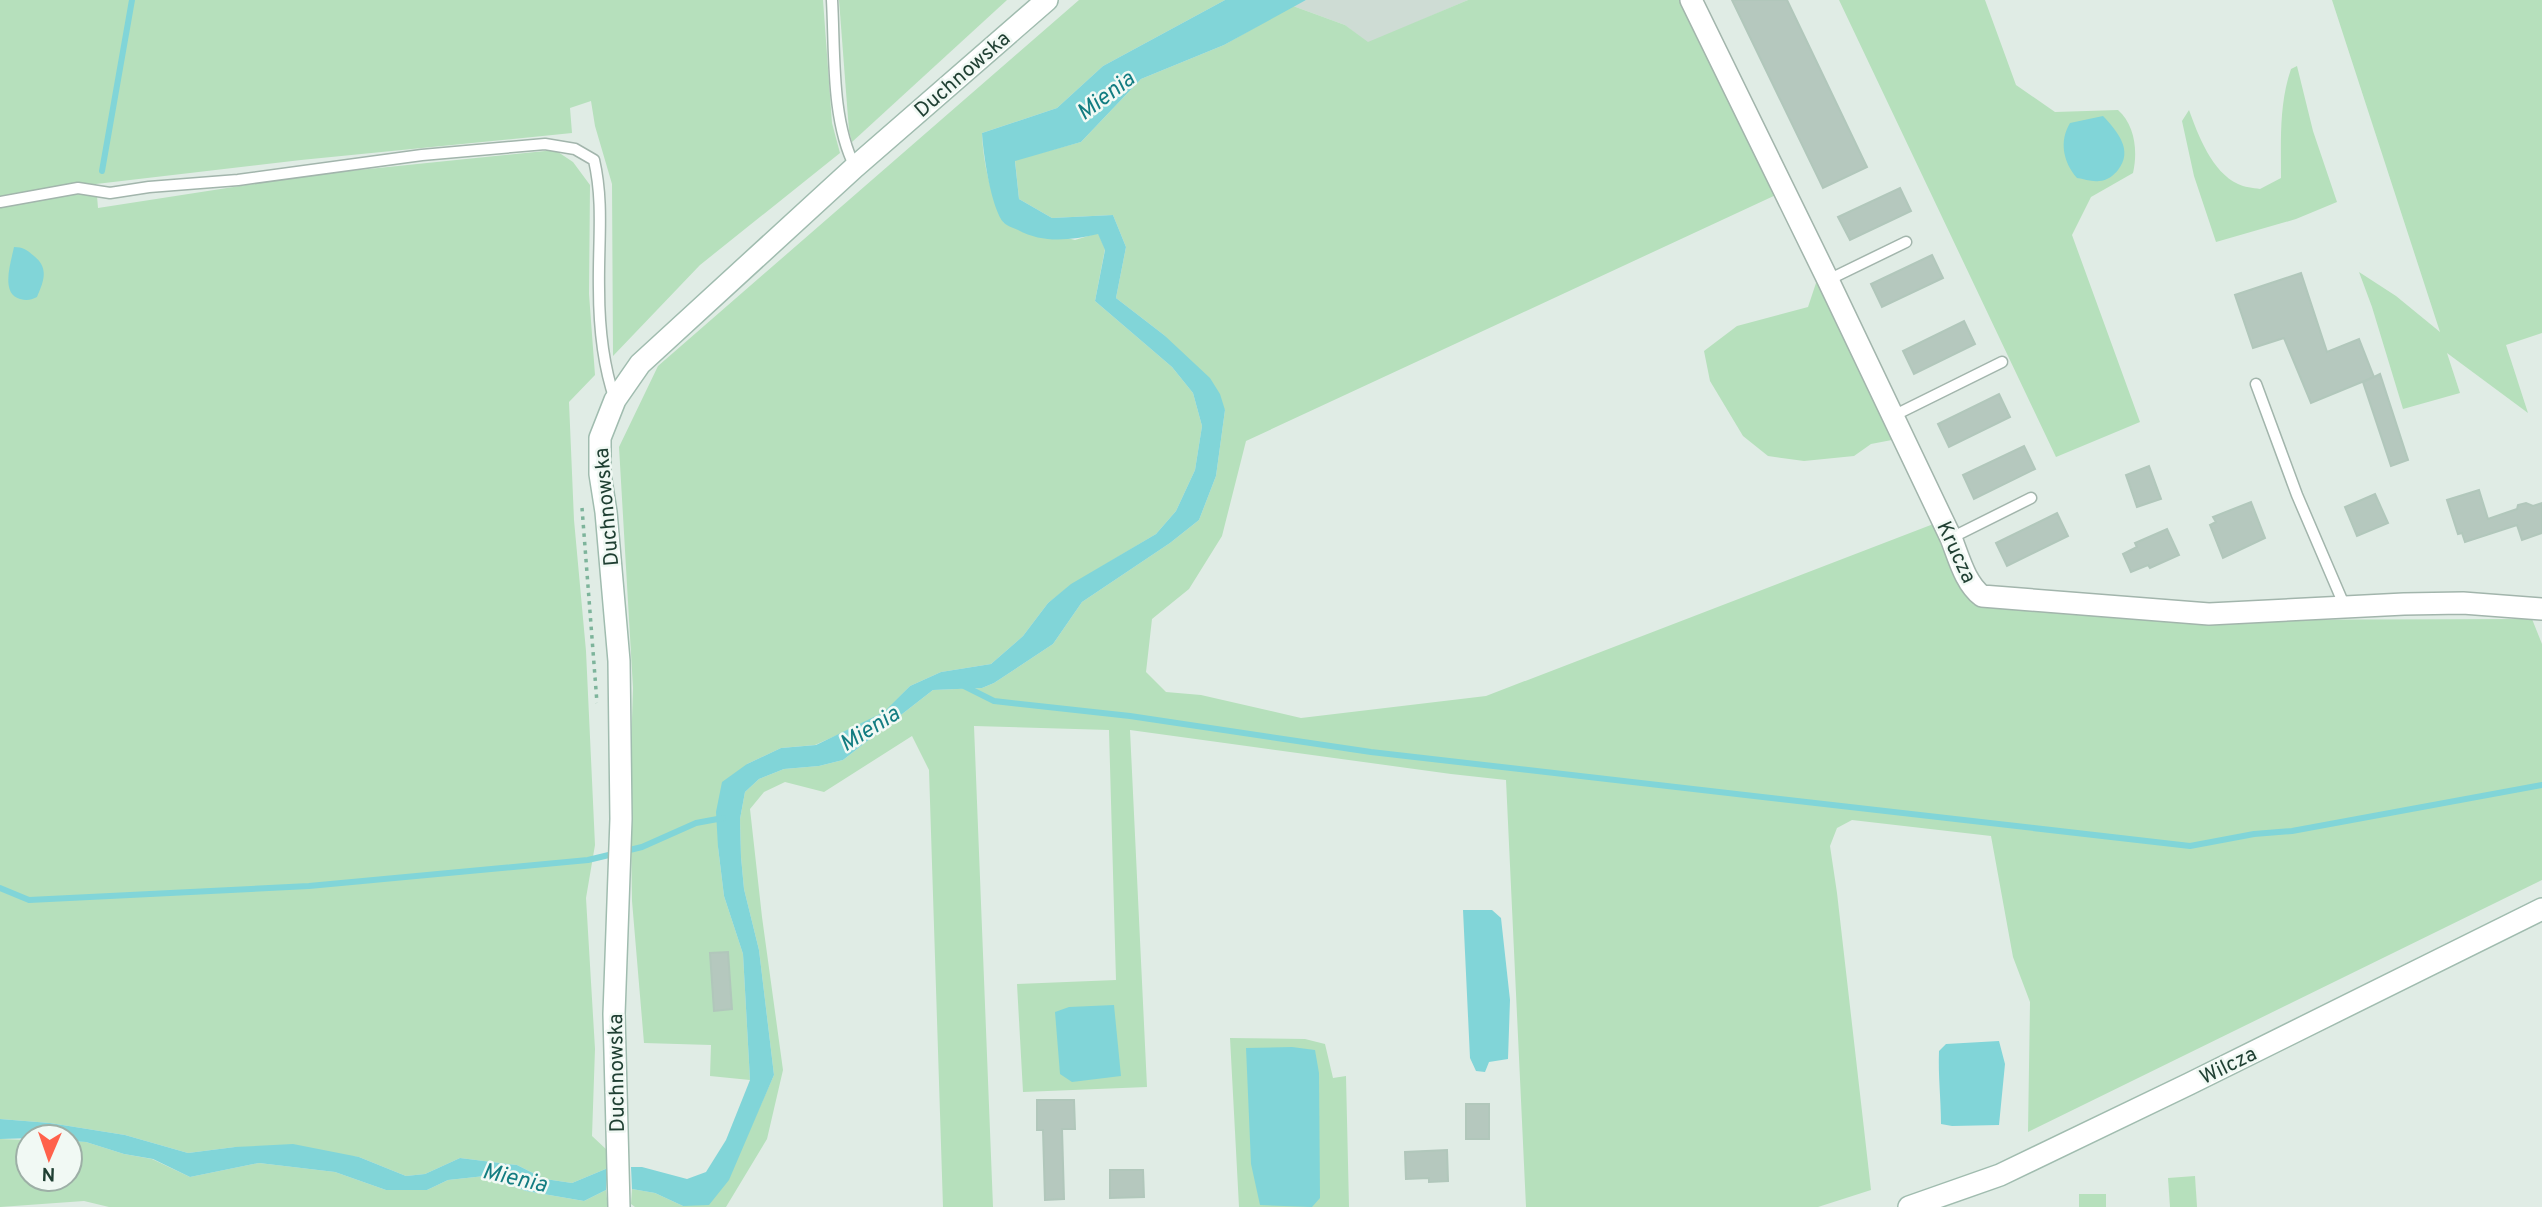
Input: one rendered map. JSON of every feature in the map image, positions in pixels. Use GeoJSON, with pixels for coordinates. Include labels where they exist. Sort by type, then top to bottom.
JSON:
{"type":"FeatureCollection","features":[{"type":"Feature","properties":{"kind":"street","name":"Duchnowska"},"geometry":{"type":"LineString","coordinates":[[619,1205],[614,1014],[620,852],[619,661],[607,512],[600,474],[600,438],[615,400],[640,364],[856,167],[1047,0]]}},
{"type":"Feature","properties":{"kind":"street","name":"Krucza"},"geometry":{"type":"LineString","coordinates":[[1691,0],[1828,279],[1973,589],[1982,596],[2209,614],[2463,603],[2542,609]]}},
{"type":"Feature","properties":{"kind":"street","name":"Wilcza"},"geometry":{"type":"LineString","coordinates":[[1909,1207],[2000,1175],[2542,909]]}},
{"type":"Feature","properties":{"kind":"lane"},"geometry":{"type":"LineString","coordinates":[[832,0],[842,134],[856,167]]}},
{"type":"Feature","properties":{"kind":"lane"},"geometry":{"type":"LineString","coordinates":[[0,202],[67,189],[89,188],[110,193],[238,180],[422,155],[545,144],[576,149],[594,160],[600,186],[599,290],[603,350],[615,400]]}},
{"type":"Feature","properties":{"kind":"lane"},"geometry":{"type":"LineString","coordinates":[[1828,279],[1906,242]]}},
{"type":"Feature","properties":{"kind":"lane"},"geometry":{"type":"LineString","coordinates":[[1893,416],[2002,362]]}},
{"type":"Feature","properties":{"kind":"lane"},"geometry":{"type":"LineString","coordinates":[[2256,384],[2297,495],[2344,607]]}},
{"type":"Feature","properties":{"kind":"lane"},"geometry":{"type":"LineString","coordinates":[[1951,538],[2031,498]]}},
{"type":"Feature","properties":{"kind":"path"},"geometry":{"type":"LineString","coordinates":[[582,503],[597,704]]}},
{"type":"Feature","properties":{"kind":"shaded area"},"geometry":{"type":"Polygon","coordinates":[[[1306,0],[1468,0],[1368,43],[1345,25],[1293,6],[1306,0]]]}},
{"type":"Feature","properties":{"kind":"green space"},"geometry":{"type":"Polygon","coordinates":[[[0,0],[823,0],[832,123],[840,153],[700,265],[613,356],[612,184],[595,126],[591,101],[570,108],[572,133],[96,184],[98,208],[310,175],[555,150],[573,162],[590,185],[589,294],[595,375],[569,402],[574,520],[586,651],[595,845],[586,898],[595,1049],[592,1136],[607,1150],[608,1168],[572,1183],[545,1179],[517,1165],[460,1158],[425,1174],[406,1176],[359,1157],[235,1147],[188,1153],[125,1135],[84,1128],[84,1123],[0,1119],[0,0]]]}},
{"type":"Feature","properties":{"kind":"green space"},"geometry":{"type":"Polygon","coordinates":[[[839,0],[1007,0],[852,142],[839,0]]]}},
{"type":"Feature","properties":{"kind":"green space"},"geometry":{"type":"Polygon","coordinates":[[[1079,0],[1225,0],[1103,66],[1057,108],[982,133],[988,179],[1004,223],[1075,240],[1098,233],[1105,249],[1095,301],[1172,367],[1193,393],[1202,426],[1195,470],[1176,511],[1156,534],[1071,585],[1048,603],[1023,636],[991,664],[941,672],[910,686],[885,712],[853,728],[815,745],[781,748],[747,764],[718,847],[724,896],[743,954],[750,1080],[710,1076],[711,1045],[644,1043],[632,901],[630,782],[633,688],[619,447],[658,366],[1079,0]]]}},
{"type":"Feature","properties":{"kind":"green space"},"geometry":{"type":"Polygon","coordinates":[[[1468,0],[1684,0],[1778,194],[1246,441],[1222,536],[1189,589],[1152,619],[1146,672],[1166,692],[1201,695],[1301,718],[1486,696],[1936,523],[1974,605],[2238,620],[2532,619],[2542,644],[2542,880],[2028,1132],[2030,1002],[2013,957],[1991,836],[1852,820],[1837,828],[1830,846],[1871,1190],[1818,1207],[1526,1207],[1506,780],[1130,730],[1147,1087],[1023,1092],[1017,984],[1116,980],[1109,730],[974,726],[993,1207],[943,1207],[929,770],[912,736],[824,792],[785,782],[764,792],[750,809],[783,1070],[767,1139],[726,1207],[635,1207],[631,1204],[632,1189],[655,1193],[683,1206],[738,1156],[774,1075],[759,950],[744,889],[740,819],[745,792],[759,779],[784,769],[819,766],[843,760],[933,690],[982,688],[1053,644],[1082,602],[1170,543],[1199,520],[1216,476],[1225,410],[1164,335],[1116,298],[1126,247],[1113,215],[1052,218],[1019,199],[1015,160],[1081,142],[1141,79],[1224,45],[1293,6],[1345,25],[1368,42],[1468,0]]]}},
{"type":"Feature","properties":{"kind":"green space"},"geometry":{"type":"Polygon","coordinates":[[[1839,0],[1985,0],[2016,85],[2055,112],[2118,110],[2124,116],[2134,139],[2133,173],[2091,197],[2072,235],[2140,422],[2056,457],[1839,0]]]}},
{"type":"Feature","properties":{"kind":"green space"},"geometry":{"type":"Polygon","coordinates":[[[2332,0],[2542,0],[2542,333],[2506,345],[2528,413],[2447,353],[2460,393],[2403,409],[2359,272],[2396,296],[2440,332],[2332,0]]]}},
{"type":"Feature","properties":{"kind":"green space"},"geometry":{"type":"Polygon","coordinates":[[[2297,66],[2313,131],[2337,202],[2296,219],[2216,242],[2194,176],[2182,121],[2189,110],[2207,152],[2221,171],[2238,184],[2260,189],[2281,178],[2284,96],[2291,69],[2297,66]]]}},
{"type":"Feature","properties":{"kind":"green space"},"geometry":{"type":"Polygon","coordinates":[[[1817,280],[1897,439],[1871,444],[1854,456],[1804,461],[1768,456],[1743,436],[1710,381],[1704,351],[1737,326],[1808,307],[1817,280]]]}},
{"type":"Feature","properties":{"kind":"green space"},"geometry":{"type":"Polygon","coordinates":[[[1230,1038],[1305,1039],[1325,1044],[1333,1078],[1346,1076],[1349,1207],[1239,1207],[1230,1038]]]}},
{"type":"Feature","properties":{"kind":"green space"},"geometry":{"type":"Polygon","coordinates":[[[0,1139],[14,1140],[14,1193],[84,1193],[84,1142],[152,1159],[190,1177],[259,1163],[335,1172],[386,1190],[427,1190],[448,1180],[485,1176],[526,1191],[584,1201],[606,1190],[608,1207],[109,1207],[84,1201],[0,1207],[0,1139]]]}},
{"type":"Feature","properties":{"kind":"green space"},"geometry":{"type":"Polygon","coordinates":[[[2195,1176],[2197,1207],[2170,1207],[2168,1178],[2195,1176]]]}},
{"type":"Feature","properties":{"kind":"green space"},"geometry":{"type":"Polygon","coordinates":[[[2079,1194],[2106,1194],[2106,1207],[2079,1207],[2079,1194]]]}},
{"type":"Feature","properties":{"kind":"water","name":"Mienia"},"geometry":{"type":"Polygon","coordinates":[[[1225,0],[1306,0],[1224,45],[1141,79],[1081,142],[1015,161],[1019,199],[1052,218],[1113,215],[1126,247],[1116,298],[1164,335],[1210,378],[1220,394],[1225,410],[1216,476],[1199,520],[1170,543],[1082,602],[1053,644],[994,683],[982,688],[933,690],[843,760],[819,766],[784,769],[759,779],[745,792],[740,819],[744,889],[759,950],[774,1075],[729,1180],[709,1205],[683,1206],[655,1193],[632,1189],[631,1167],[642,1167],[687,1179],[706,1172],[726,1140],[750,1080],[743,954],[724,896],[718,847],[716,812],[722,782],[747,764],[781,748],[816,745],[884,712],[910,686],[941,672],[991,664],[1023,636],[1048,603],[1071,584],[1156,534],[1176,511],[1195,470],[1202,426],[1193,393],[1172,367],[1095,301],[1105,250],[1098,234],[1048,239],[1028,234],[1004,223],[995,206],[982,133],[1057,108],[1103,66],[1225,0]]]}},
{"type":"Feature","properties":{"kind":"water"},"geometry":{"type":"Polygon","coordinates":[[[2103,116],[2122,141],[2123,163],[2105,180],[2077,178],[2068,165],[2064,137],[2070,123],[2103,116]]]}},
{"type":"Feature","properties":{"kind":"water"},"geometry":{"type":"Polygon","coordinates":[[[14,247],[27,251],[42,265],[43,280],[37,297],[33,299],[20,299],[10,291],[8,277],[14,247]]]}},
{"type":"Feature","properties":{"kind":"water"},"geometry":{"type":"Polygon","coordinates":[[[1463,910],[1492,910],[1501,918],[1510,1000],[1508,1059],[1489,1062],[1485,1072],[1476,1071],[1470,1058],[1463,910]]]}},
{"type":"Feature","properties":{"kind":"water"},"geometry":{"type":"Polygon","coordinates":[[[1114,1005],[1121,1076],[1072,1082],[1060,1074],[1055,1012],[1069,1007],[1114,1005]]]}},
{"type":"Feature","properties":{"kind":"water"},"geometry":{"type":"Polygon","coordinates":[[[1999,1041],[2005,1064],[1999,1125],[1941,1124],[1939,1051],[1946,1044],[1999,1041]]]}},
{"type":"Feature","properties":{"kind":"water"},"geometry":{"type":"Polygon","coordinates":[[[1292,1047],[1315,1050],[1319,1073],[1320,1198],[1312,1207],[1260,1205],[1251,1164],[1246,1048],[1292,1047]]]}},
{"type":"Feature","properties":{"kind":"water"},"geometry":{"type":"Polygon","coordinates":[[[0,1119],[50,1123],[14,1123],[14,1139],[0,1139],[0,1119]]]}},
{"type":"Feature","properties":{"kind":"water","name":"Mienia"},"geometry":{"type":"Polygon","coordinates":[[[84,1128],[125,1135],[188,1153],[293,1144],[359,1157],[406,1176],[425,1174],[460,1158],[517,1165],[545,1179],[572,1183],[608,1168],[606,1190],[584,1201],[526,1191],[485,1176],[448,1180],[427,1190],[386,1190],[335,1172],[259,1163],[190,1177],[153,1159],[124,1154],[86,1142],[84,1128]]]}},
{"type":"Feature","properties":{"kind":"building"},"geometry":{"type":"Polygon","coordinates":[[[1732,0],[1787,0],[1867,167],[1823,188],[1732,0]]]}},
{"type":"Feature","properties":{"kind":"building"},"geometry":{"type":"Polygon","coordinates":[[[1900,188],[1911,211],[1850,240],[1838,217],[1900,188]]]}},
{"type":"Feature","properties":{"kind":"building"},"geometry":{"type":"Polygon","coordinates":[[[1932,255],[1943,278],[1882,307],[1871,284],[1932,255]]]}},
{"type":"Feature","properties":{"kind":"building"},"geometry":{"type":"Polygon","coordinates":[[[2301,273],[2327,352],[2359,339],[2374,377],[2311,403],[2284,338],[2253,348],[2235,295],[2301,273]]]}},
{"type":"Feature","properties":{"kind":"building"},"geometry":{"type":"Polygon","coordinates":[[[1964,321],[1975,344],[1914,374],[1903,351],[1964,321]]]}},
{"type":"Feature","properties":{"kind":"building"},"geometry":{"type":"Polygon","coordinates":[[[2380,374],[2408,460],[2391,466],[2363,382],[2380,374]]]}},
{"type":"Feature","properties":{"kind":"building"},"geometry":{"type":"Polygon","coordinates":[[[1999,394],[2010,417],[1949,447],[1938,424],[1999,394]]]}},
{"type":"Feature","properties":{"kind":"building"},"geometry":{"type":"Polygon","coordinates":[[[2024,446],[2035,469],[1974,499],[1963,475],[2024,446]]]}},
{"type":"Feature","properties":{"kind":"building"},"geometry":{"type":"Polygon","coordinates":[[[2149,466],[2161,499],[2137,507],[2126,475],[2149,466]]]}},
{"type":"Feature","properties":{"kind":"building"},"geometry":{"type":"Polygon","coordinates":[[[2479,490],[2488,519],[2517,509],[2518,505],[2526,503],[2533,506],[2542,503],[2542,533],[2522,540],[2517,525],[2465,542],[2462,533],[2458,534],[2447,500],[2479,490]]]}},
{"type":"Feature","properties":{"kind":"building"},"geometry":{"type":"Polygon","coordinates":[[[2375,494],[2388,523],[2357,536],[2345,507],[2375,494]]]}},
{"type":"Feature","properties":{"kind":"building"},"geometry":{"type":"Polygon","coordinates":[[[2251,502],[2265,538],[2223,558],[2210,525],[2216,522],[2213,517],[2251,502]]]}},
{"type":"Feature","properties":{"kind":"building"},"geometry":{"type":"Polygon","coordinates":[[[2057,513],[2068,536],[2007,566],[1996,543],[2057,513]]]}},
{"type":"Feature","properties":{"kind":"building"},"geometry":{"type":"Polygon","coordinates":[[[2167,529],[2179,555],[2150,568],[2148,565],[2131,572],[2123,554],[2137,547],[2135,543],[2167,529]]]}},
{"type":"Feature","properties":{"kind":"building"},"geometry":{"type":"Polygon","coordinates":[[[728,952],[732,1009],[714,1011],[710,953],[728,952]]]}},
{"type":"Feature","properties":{"kind":"building"},"geometry":{"type":"Polygon","coordinates":[[[1037,1100],[1074,1100],[1075,1129],[1062,1129],[1064,1199],[1045,1200],[1043,1130],[1037,1130],[1037,1100]]]}},
{"type":"Feature","properties":{"kind":"building"},"geometry":{"type":"Polygon","coordinates":[[[1466,1104],[1489,1104],[1489,1139],[1466,1139],[1466,1104]]]}},
{"type":"Feature","properties":{"kind":"building"},"geometry":{"type":"Polygon","coordinates":[[[1447,1150],[1448,1181],[1406,1179],[1405,1152],[1447,1150]]]}},
{"type":"Feature","properties":{"kind":"building"},"geometry":{"type":"Polygon","coordinates":[[[1110,1170],[1143,1170],[1144,1197],[1110,1198],[1110,1170]]]}},
{"type":"Feature","properties":{"kind":"waterway"},"geometry":{"type":"LineString","coordinates":[[102,171],[132,0]]}},
{"type":"Feature","properties":{"kind":"waterway"},"geometry":{"type":"LineString","coordinates":[[962,685],[994,701],[1130,716],[1371,752],[2190,846],[2254,834],[2292,831],[2542,785]]}},
{"type":"Feature","properties":{"kind":"waterway"},"geometry":{"type":"LineString","coordinates":[[0,888],[29,900],[309,886],[588,860],[642,847],[696,823],[723,818]]}}]}
